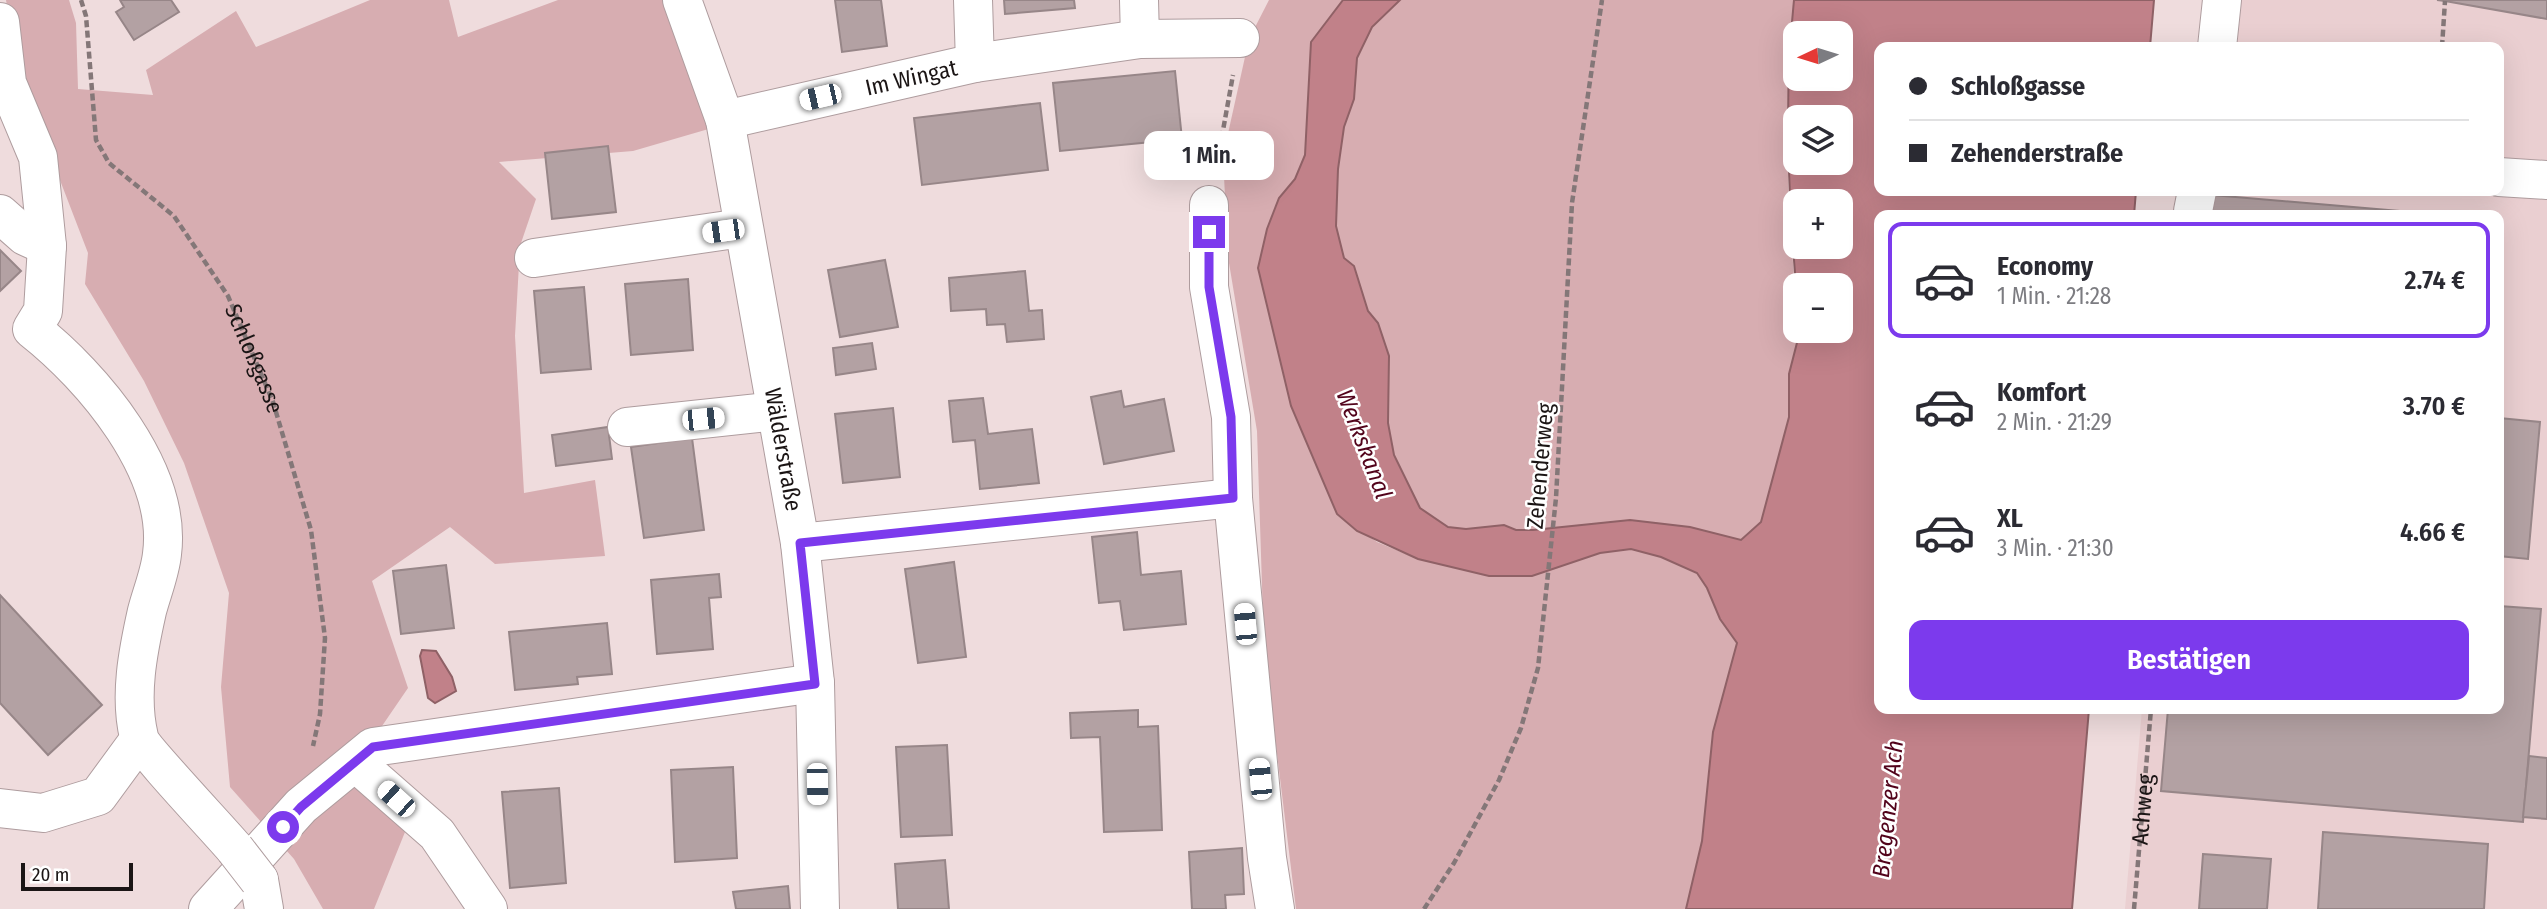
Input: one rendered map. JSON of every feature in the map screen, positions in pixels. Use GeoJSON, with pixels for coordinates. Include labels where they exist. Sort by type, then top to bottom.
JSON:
{"type":"FeatureCollection","features":[{"type":"Feature","properties":{"kind":"street","name":"Wälderstraße"},"geometry":{"type":"LineString","coordinates":[[682,0],[725,120],[742,228],[800,543],[815,684],[820,909]]}},
{"type":"Feature","properties":{"kind":"street","name":"Im Wingat"},"geometry":{"type":"LineString","coordinates":[[973,0],[975,63]]}},
{"type":"Feature","properties":{"kind":"street"},"geometry":{"type":"LineString","coordinates":[[1139,0],[1140,39]]}},
{"type":"Feature","properties":{"kind":"street"},"geometry":{"type":"LineString","coordinates":[[2218,42],[2222,0]]}},
{"type":"Feature","properties":{"kind":"street"},"geometry":{"type":"LineString","coordinates":[[0,22],[3,83],[38,157],[47,246],[43,311],[32,329],[62,352],[102,398],[139,454],[161,505],[163,554],[147,611],[133,694],[139,740],[235,849],[262,894]]}},
{"type":"Feature","properties":{"kind":"street","name":"Im Wingat"},"geometry":{"type":"LineString","coordinates":[[725,120],[975,63],[1140,39],[1240,38]]}},
{"type":"Feature","properties":{"kind":"street"},"geometry":{"type":"LineString","coordinates":[[2504,177],[2547,180]]}},
{"type":"Feature","properties":{"kind":"street"},"geometry":{"type":"LineString","coordinates":[[1209,205],[1209,287],[1231,417],[1233,498],[1267,858],[1275,909]]}},
{"type":"Feature","properties":{"kind":"street"},"geometry":{"type":"LineString","coordinates":[[0,214],[25,236],[47,246]]}},
{"type":"Feature","properties":{"kind":"street"},"geometry":{"type":"LineString","coordinates":[[534,258],[742,228]]}},
{"type":"Feature","properties":{"kind":"street"},"geometry":{"type":"LineString","coordinates":[[627,428],[776,411]]}},
{"type":"Feature","properties":{"kind":"street"},"geometry":{"type":"LineString","coordinates":[[800,543],[1233,498]]}},
{"type":"Feature","properties":{"kind":"street"},"geometry":{"type":"LineString","coordinates":[[208,909],[301,807],[373,747],[815,684]]}},
{"type":"Feature","properties":{"kind":"street"},"geometry":{"type":"LineString","coordinates":[[0,808],[43,813],[98,796],[139,740]]}},
{"type":"Feature","properties":{"kind":"street"},"geometry":{"type":"LineString","coordinates":[[356,763],[437,834],[488,909]]}},
{"type":"Feature","properties":{"kind":"path","name":"Schloßgasse"},"geometry":{"type":"LineString","coordinates":[[81,0],[86,16],[96,140],[109,163],[174,216],[228,296],[273,402],[311,530],[325,638],[320,714],[311,753]]}},
{"type":"Feature","properties":{"kind":"path","name":"Zehenderweg"},"geometry":{"type":"LineString","coordinates":[[1424,909],[1484,810],[1521,728],[1538,668],[1556,498],[1572,203],[1602,0]]}},
{"type":"Feature","properties":{"kind":"path"},"geometry":{"type":"LineString","coordinates":[[2442,42],[2445,1]]}},
{"type":"Feature","properties":{"kind":"path"},"geometry":{"type":"LineString","coordinates":[[1209,205],[1240,38]]}},
{"type":"Feature","properties":{"kind":"path","name":"Achweg"},"geometry":{"type":"LineString","coordinates":[[2134,909],[2151,714]]}},
{"type":"Feature","properties":{"kind":"shaded area"},"geometry":{"type":"Polygon","coordinates":[[[6,0],[69,0],[76,23],[78,89],[153,95],[146,70],[236,11],[256,47],[370,0],[449,0],[458,37],[558,0],[667,0],[712,128],[633,151],[499,162],[536,199],[520,246],[515,336],[524,493],[595,480],[605,556],[495,564],[450,527],[372,581],[408,688],[382,726],[336,752],[405,832],[374,909],[323,909],[294,859],[230,787],[221,687],[229,593],[184,463],[144,381],[85,284],[88,253],[18,71],[6,0]]]}},
{"type":"Feature","properties":{"kind":"shaded area"},"geometry":{"type":"Polygon","coordinates":[[[1269,0],[1343,0],[1311,42],[1305,155],[1295,179],[1279,198],[1267,229],[1258,268],[1291,406],[1338,514],[1377,542],[1418,559],[1454,567],[1532,576],[1600,553],[1632,549],[1661,557],[1697,573],[1707,587],[1720,619],[1737,643],[1713,732],[1702,841],[1686,909],[1296,909],[1264,647],[1257,431],[1228,257],[1223,156],[1249,39],[1269,0]]]}},
{"type":"Feature","properties":{"kind":"shaded area"},"geometry":{"type":"Polygon","coordinates":[[[1400,0],[1794,0],[1792,21],[1783,21],[1783,91],[1788,91],[1788,105],[1783,105],[1783,175],[1788,175],[1789,189],[1783,189],[1783,259],[1793,259],[1794,273],[1783,273],[1783,343],[1797,343],[1789,374],[1789,416],[1761,522],[1741,540],[1690,527],[1630,520],[1533,530],[1516,530],[1504,525],[1466,529],[1448,527],[1420,508],[1394,455],[1388,423],[1389,356],[1378,323],[1368,311],[1354,267],[1344,258],[1336,226],[1338,169],[1344,127],[1354,99],[1357,58],[1372,27],[1400,0]]]}},
{"type":"Feature","properties":{"kind":"shaded area"},"geometry":{"type":"Polygon","coordinates":[[[2210,0],[2547,0],[2547,909],[2125,909],[2142,714],[2504,714],[2504,210],[2182,210],[2184,196],[2504,196],[2504,42],[2204,42],[2210,0]]]}},
{"type":"Feature","properties":{"kind":"water"},"geometry":{"type":"Polygon","coordinates":[[[1343,0],[1400,0],[1372,27],[1357,58],[1354,99],[1344,127],[1338,169],[1336,226],[1344,258],[1354,266],[1368,311],[1378,323],[1389,356],[1388,423],[1394,455],[1420,508],[1448,527],[1466,529],[1504,525],[1516,530],[1533,530],[1630,520],[1690,527],[1741,540],[1761,522],[1789,417],[1789,374],[1797,343],[1853,343],[1853,273],[1795,273],[1794,259],[1853,259],[1853,189],[1790,189],[1789,175],[1853,175],[1853,105],[1789,105],[1789,91],[1853,91],[1853,21],[1792,21],[1794,0],[2154,0],[2150,42],[1874,42],[1874,196],[2136,196],[2134,210],[1874,210],[1874,714],[2089,714],[2072,909],[1686,909],[1702,841],[1713,732],[1737,643],[1720,619],[1707,588],[1697,573],[1661,557],[1631,549],[1600,553],[1532,576],[1489,576],[1418,559],[1357,531],[1337,514],[1291,406],[1258,268],[1267,229],[1279,198],[1295,179],[1305,155],[1311,42],[1343,0]]]}},
{"type":"Feature","properties":{"kind":"water"},"geometry":{"type":"Polygon","coordinates":[[[422,650],[436,651],[452,677],[456,691],[435,703],[428,698],[420,656],[422,650]]]}},
{"type":"Feature","properties":{"kind":"building"},"geometry":{"type":"Polygon","coordinates":[[[120,0],[171,0],[179,12],[134,40],[116,12],[124,7],[120,0]]]}},
{"type":"Feature","properties":{"kind":"building"},"geometry":{"type":"Polygon","coordinates":[[[835,0],[881,0],[887,46],[842,52],[835,0]]]}},
{"type":"Feature","properties":{"kind":"building"},"geometry":{"type":"Polygon","coordinates":[[[1004,0],[1074,0],[1075,8],[1005,14],[1004,0]]]}},
{"type":"Feature","properties":{"kind":"building"},"geometry":{"type":"Polygon","coordinates":[[[2437,0],[2547,0],[2547,19],[2445,1],[2437,0]]]}},
{"type":"Feature","properties":{"kind":"building"},"geometry":{"type":"Polygon","coordinates":[[[1175,71],[1182,139],[1060,151],[1053,83],[1175,71]]]}},
{"type":"Feature","properties":{"kind":"building"},"geometry":{"type":"Polygon","coordinates":[[[1040,103],[1048,170],[922,185],[914,118],[1040,103]]]}},
{"type":"Feature","properties":{"kind":"building"},"geometry":{"type":"Polygon","coordinates":[[[608,146],[616,212],[552,219],[545,153],[608,146]]]}},
{"type":"Feature","properties":{"kind":"building"},"geometry":{"type":"Polygon","coordinates":[[[2212,196],[2224,196],[2387,210],[2210,210],[2212,196]]]}},
{"type":"Feature","properties":{"kind":"building"},"geometry":{"type":"Polygon","coordinates":[[[0,250],[21,271],[0,291],[0,250]]]}},
{"type":"Feature","properties":{"kind":"building"},"geometry":{"type":"Polygon","coordinates":[[[885,260],[898,327],[840,337],[828,270],[885,260]]]}},
{"type":"Feature","properties":{"kind":"building"},"geometry":{"type":"Polygon","coordinates":[[[1025,271],[1029,311],[1042,310],[1044,339],[1007,342],[1005,324],[987,325],[986,309],[951,311],[949,278],[1025,271]]]}},
{"type":"Feature","properties":{"kind":"building"},"geometry":{"type":"Polygon","coordinates":[[[688,279],[693,350],[631,355],[625,284],[688,279]]]}},
{"type":"Feature","properties":{"kind":"building"},"geometry":{"type":"Polygon","coordinates":[[[584,287],[591,369],[541,373],[534,291],[584,287]]]}},
{"type":"Feature","properties":{"kind":"building"},"geometry":{"type":"Polygon","coordinates":[[[872,343],[876,369],[836,375],[833,348],[872,343]]]}},
{"type":"Feature","properties":{"kind":"building"},"geometry":{"type":"Polygon","coordinates":[[[1121,391],[1124,407],[1164,399],[1174,451],[1104,464],[1091,397],[1121,391]]]}},
{"type":"Feature","properties":{"kind":"building"},"geometry":{"type":"Polygon","coordinates":[[[983,398],[988,434],[1032,429],[1039,483],[980,489],[975,440],[953,442],[949,401],[983,398]]]}},
{"type":"Feature","properties":{"kind":"building"},"geometry":{"type":"Polygon","coordinates":[[[893,408],[900,477],[843,483],[835,414],[893,408]]]}},
{"type":"Feature","properties":{"kind":"building"},"geometry":{"type":"Polygon","coordinates":[[[2504,418],[2540,422],[2528,559],[2504,557],[2504,418]]]}},
{"type":"Feature","properties":{"kind":"building"},"geometry":{"type":"Polygon","coordinates":[[[608,427],[612,459],[556,466],[552,435],[608,427]]]}},
{"type":"Feature","properties":{"kind":"building"},"geometry":{"type":"Polygon","coordinates":[[[692,438],[704,530],[644,538],[631,447],[692,438]]]}},
{"type":"Feature","properties":{"kind":"building"},"geometry":{"type":"Polygon","coordinates":[[[1137,532],[1141,575],[1181,571],[1186,624],[1124,630],[1120,601],[1099,603],[1092,537],[1137,532]]]}},
{"type":"Feature","properties":{"kind":"building"},"geometry":{"type":"Polygon","coordinates":[[[954,562],[966,657],[918,663],[905,569],[954,562]]]}},
{"type":"Feature","properties":{"kind":"building"},"geometry":{"type":"Polygon","coordinates":[[[446,565],[454,628],[401,634],[393,571],[446,565]]]}},
{"type":"Feature","properties":{"kind":"building"},"geometry":{"type":"Polygon","coordinates":[[[719,574],[721,597],[709,598],[713,649],[657,654],[651,580],[719,574]]]}},
{"type":"Feature","properties":{"kind":"building"},"geometry":{"type":"Polygon","coordinates":[[[0,595],[102,705],[48,755],[0,703],[0,595]]]}},
{"type":"Feature","properties":{"kind":"building"},"geometry":{"type":"Polygon","coordinates":[[[2504,606],[2541,609],[2523,822],[2161,791],[2168,714],[2504,714],[2504,606]]]}},
{"type":"Feature","properties":{"kind":"building"},"geometry":{"type":"Polygon","coordinates":[[[607,623],[612,674],[577,677],[578,684],[515,690],[509,632],[607,623]]]}},
{"type":"Feature","properties":{"kind":"building"},"geometry":{"type":"Polygon","coordinates":[[[1138,710],[1138,727],[1158,726],[1162,830],[1104,832],[1100,737],[1071,738],[1070,713],[1138,710]]]}},
{"type":"Feature","properties":{"kind":"building"},"geometry":{"type":"Polygon","coordinates":[[[947,745],[952,835],[901,837],[896,747],[947,745]]]}},
{"type":"Feature","properties":{"kind":"building"},"geometry":{"type":"Polygon","coordinates":[[[2529,756],[2547,758],[2547,819],[2523,817],[2529,756]]]}},
{"type":"Feature","properties":{"kind":"building"},"geometry":{"type":"Polygon","coordinates":[[[733,767],[737,858],[675,862],[671,770],[733,767]]]}},
{"type":"Feature","properties":{"kind":"building"},"geometry":{"type":"Polygon","coordinates":[[[559,788],[566,883],[510,888],[502,792],[559,788]]]}},
{"type":"Feature","properties":{"kind":"building"},"geometry":{"type":"Polygon","coordinates":[[[2323,832],[2488,844],[2484,909],[2318,909],[2323,832]]]}},
{"type":"Feature","properties":{"kind":"building"},"geometry":{"type":"Polygon","coordinates":[[[1242,848],[1244,894],[1225,895],[1226,909],[1192,909],[1189,852],[1242,848]]]}},
{"type":"Feature","properties":{"kind":"building"},"geometry":{"type":"Polygon","coordinates":[[[2203,854],[2271,859],[2267,909],[2199,909],[2203,854]]]}},
{"type":"Feature","properties":{"kind":"building"},"geometry":{"type":"Polygon","coordinates":[[[945,860],[949,909],[898,909],[895,864],[945,860]]]}},
{"type":"Feature","properties":{"kind":"building"},"geometry":{"type":"Polygon","coordinates":[[[788,886],[790,909],[736,909],[733,892],[788,886]]]}},
{"type":"Feature","properties":{"kind":"route"},"geometry":{"type":"LineString","coordinates":[[283,827],[301,807],[373,747],[596,713],[815,684],[800,543],[1233,498],[1231,417],[1209,287],[1209,232]]}},
{"type":"Feature","properties":{"kind":"water label","name":"Werkskanal"},"geometry":{"type":"Point","coordinates":[1364,444]}},
{"type":"Feature","properties":{"kind":"water label","name":"Bregenzer Ach"},"geometry":{"type":"Point","coordinates":[1888,809]}}]}
